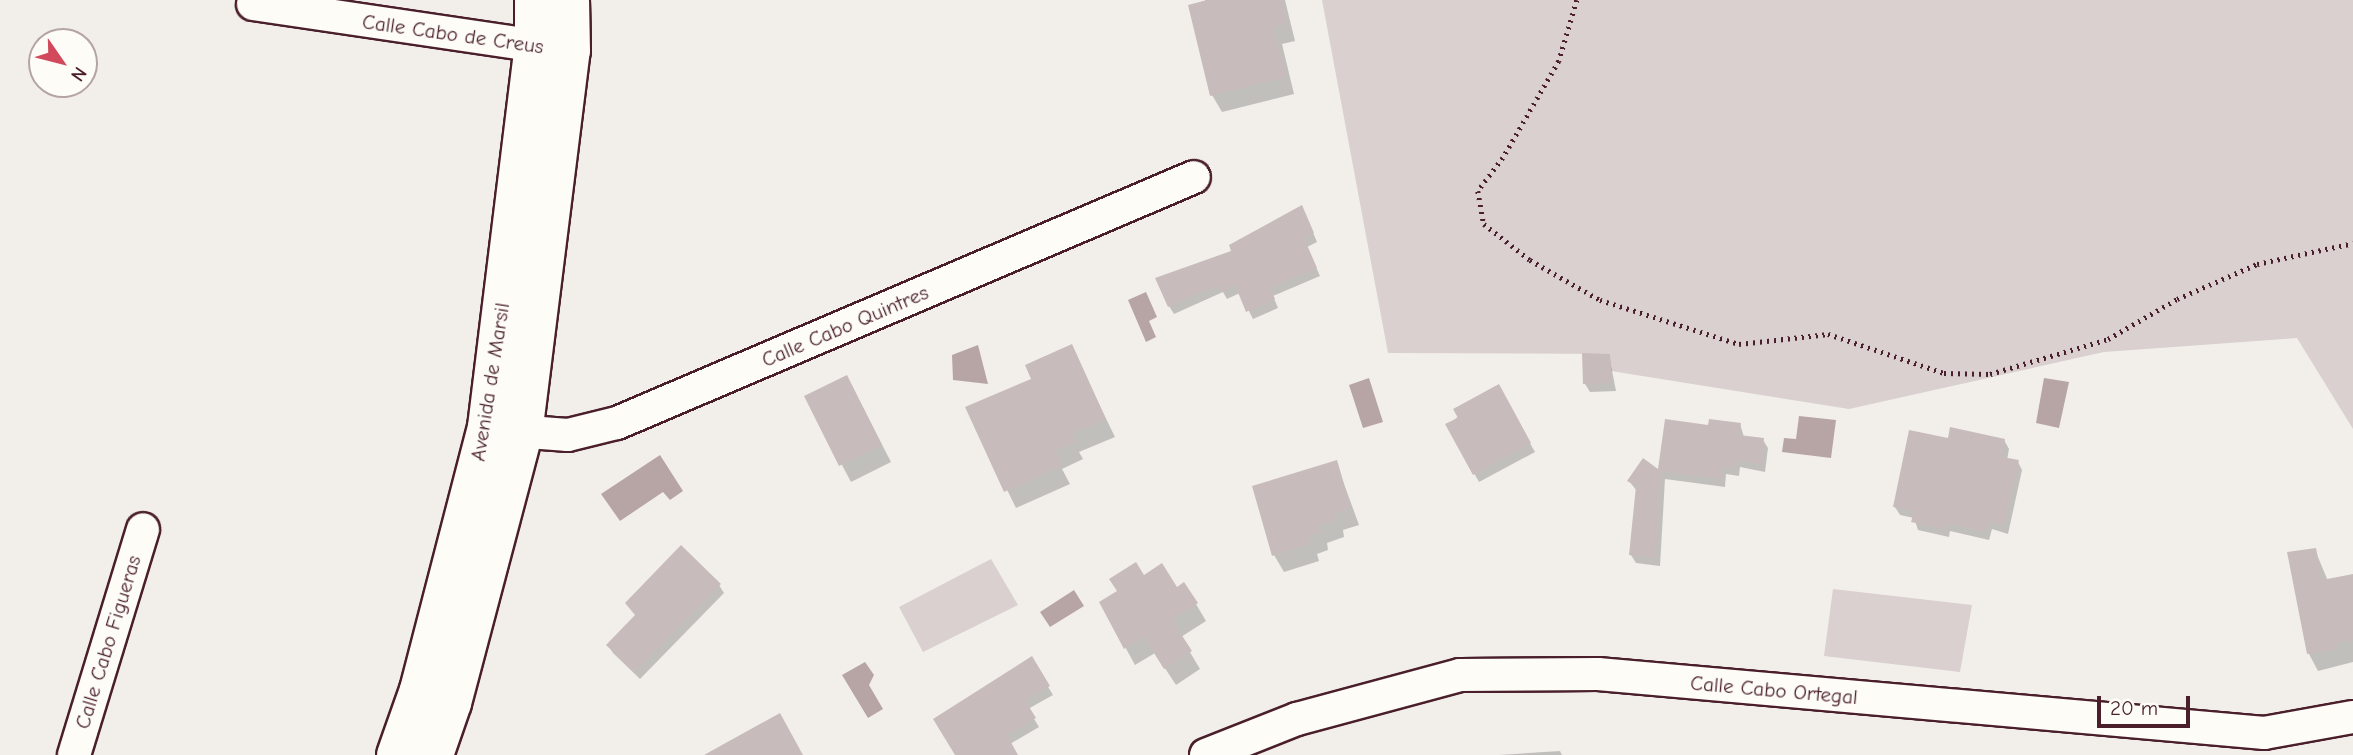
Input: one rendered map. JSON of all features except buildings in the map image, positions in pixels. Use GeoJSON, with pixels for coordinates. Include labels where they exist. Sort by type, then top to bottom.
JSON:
{"type":"FeatureCollection","features":[{"type":"Feature","properties":{"kind":"street","name":"Avenida de Marsil"},"geometry":{"type":"LineString","coordinates":[[534,0],[553,48]]}},
{"type":"Feature","properties":{"kind":"street","name":"Avenida de Marsil"},"geometry":{"type":"LineString","coordinates":[[434,755],[452,703],[505,430],[553,48],[570,0]]}},
{"type":"Feature","properties":{"kind":"street","name":"Calle Cabo de Creus"},"geometry":{"type":"LineString","coordinates":[[253,4],[553,48]]}},
{"type":"Feature","properties":{"kind":"street","name":"Calle Cabo Quintres"},"geometry":{"type":"LineString","coordinates":[[505,430],[568,435],[617,424],[1194,177]]}},
{"type":"Feature","properties":{"kind":"street","name":"Avenida de Marsil"},"geometry":{"type":"LineString","coordinates":[[396,755],[505,430]]}},
{"type":"Feature","properties":{"kind":"street","name":"Calle Cabo Figueras"},"geometry":{"type":"LineString","coordinates":[[74,755],[143,529]]}},
{"type":"Feature","properties":{"kind":"street","name":"Calle Cabo Ortegal"},"geometry":{"type":"LineString","coordinates":[[1206,755],[1297,719],[1460,675],[1598,674],[2264,733],[2353,717]]}},
{"type":"Feature","properties":{"kind":"path"},"geometry":{"type":"LineString","coordinates":[[1577,0],[1559,61],[1503,158],[1478,191],[1484,224],[1530,260],[1601,300],[1739,344],[1828,334],[1944,373],[1990,374],[2108,339],[2177,299],[2257,264],[2353,243]]}},
{"type":"Feature","properties":{"kind":"shaded area"},"geometry":{"type":"Polygon","coordinates":[[[1322,0],[2353,0],[2353,429],[2297,338],[2104,352],[1849,409],[1611,371],[1609,354],[1388,353],[1322,0]]]}},
{"type":"Feature","properties":{"kind":"shaded area"},"geometry":{"type":"Polygon","coordinates":[[[1146,292],[1157,317],[1149,321],[1156,337],[1146,342],[1128,300],[1146,292]]]}},
{"type":"Feature","properties":{"kind":"shaded area"},"geometry":{"type":"Polygon","coordinates":[[[978,345],[988,384],[953,380],[952,355],[978,345]]]}},
{"type":"Feature","properties":{"kind":"shaded area"},"geometry":{"type":"Polygon","coordinates":[[[1369,378],[1383,422],[1363,428],[1349,385],[1369,378]]]}},
{"type":"Feature","properties":{"kind":"shaded area"},"geometry":{"type":"Polygon","coordinates":[[[2044,378],[2069,382],[2059,428],[2036,423],[2044,378]]]}},
{"type":"Feature","properties":{"kind":"shaded area"},"geometry":{"type":"Polygon","coordinates":[[[1799,416],[1836,420],[1831,458],[1782,452],[1784,438],[1796,439],[1799,416]]]}},
{"type":"Feature","properties":{"kind":"shaded area"},"geometry":{"type":"Polygon","coordinates":[[[660,455],[683,491],[670,500],[663,492],[620,521],[601,494],[660,455]]]}},
{"type":"Feature","properties":{"kind":"shaded area"},"geometry":{"type":"Polygon","coordinates":[[[991,559],[1018,605],[923,652],[899,607],[991,559]]]}},
{"type":"Feature","properties":{"kind":"shaded area"},"geometry":{"type":"Polygon","coordinates":[[[1833,589],[1972,605],[1960,672],[1824,656],[1833,589]]]}},
{"type":"Feature","properties":{"kind":"shaded area"},"geometry":{"type":"Polygon","coordinates":[[[1074,590],[1084,606],[1050,627],[1040,612],[1074,590]]]}},
{"type":"Feature","properties":{"kind":"shaded area"},"geometry":{"type":"Polygon","coordinates":[[[865,662],[874,675],[869,685],[883,709],[868,718],[842,675],[865,662]]]}}]}
